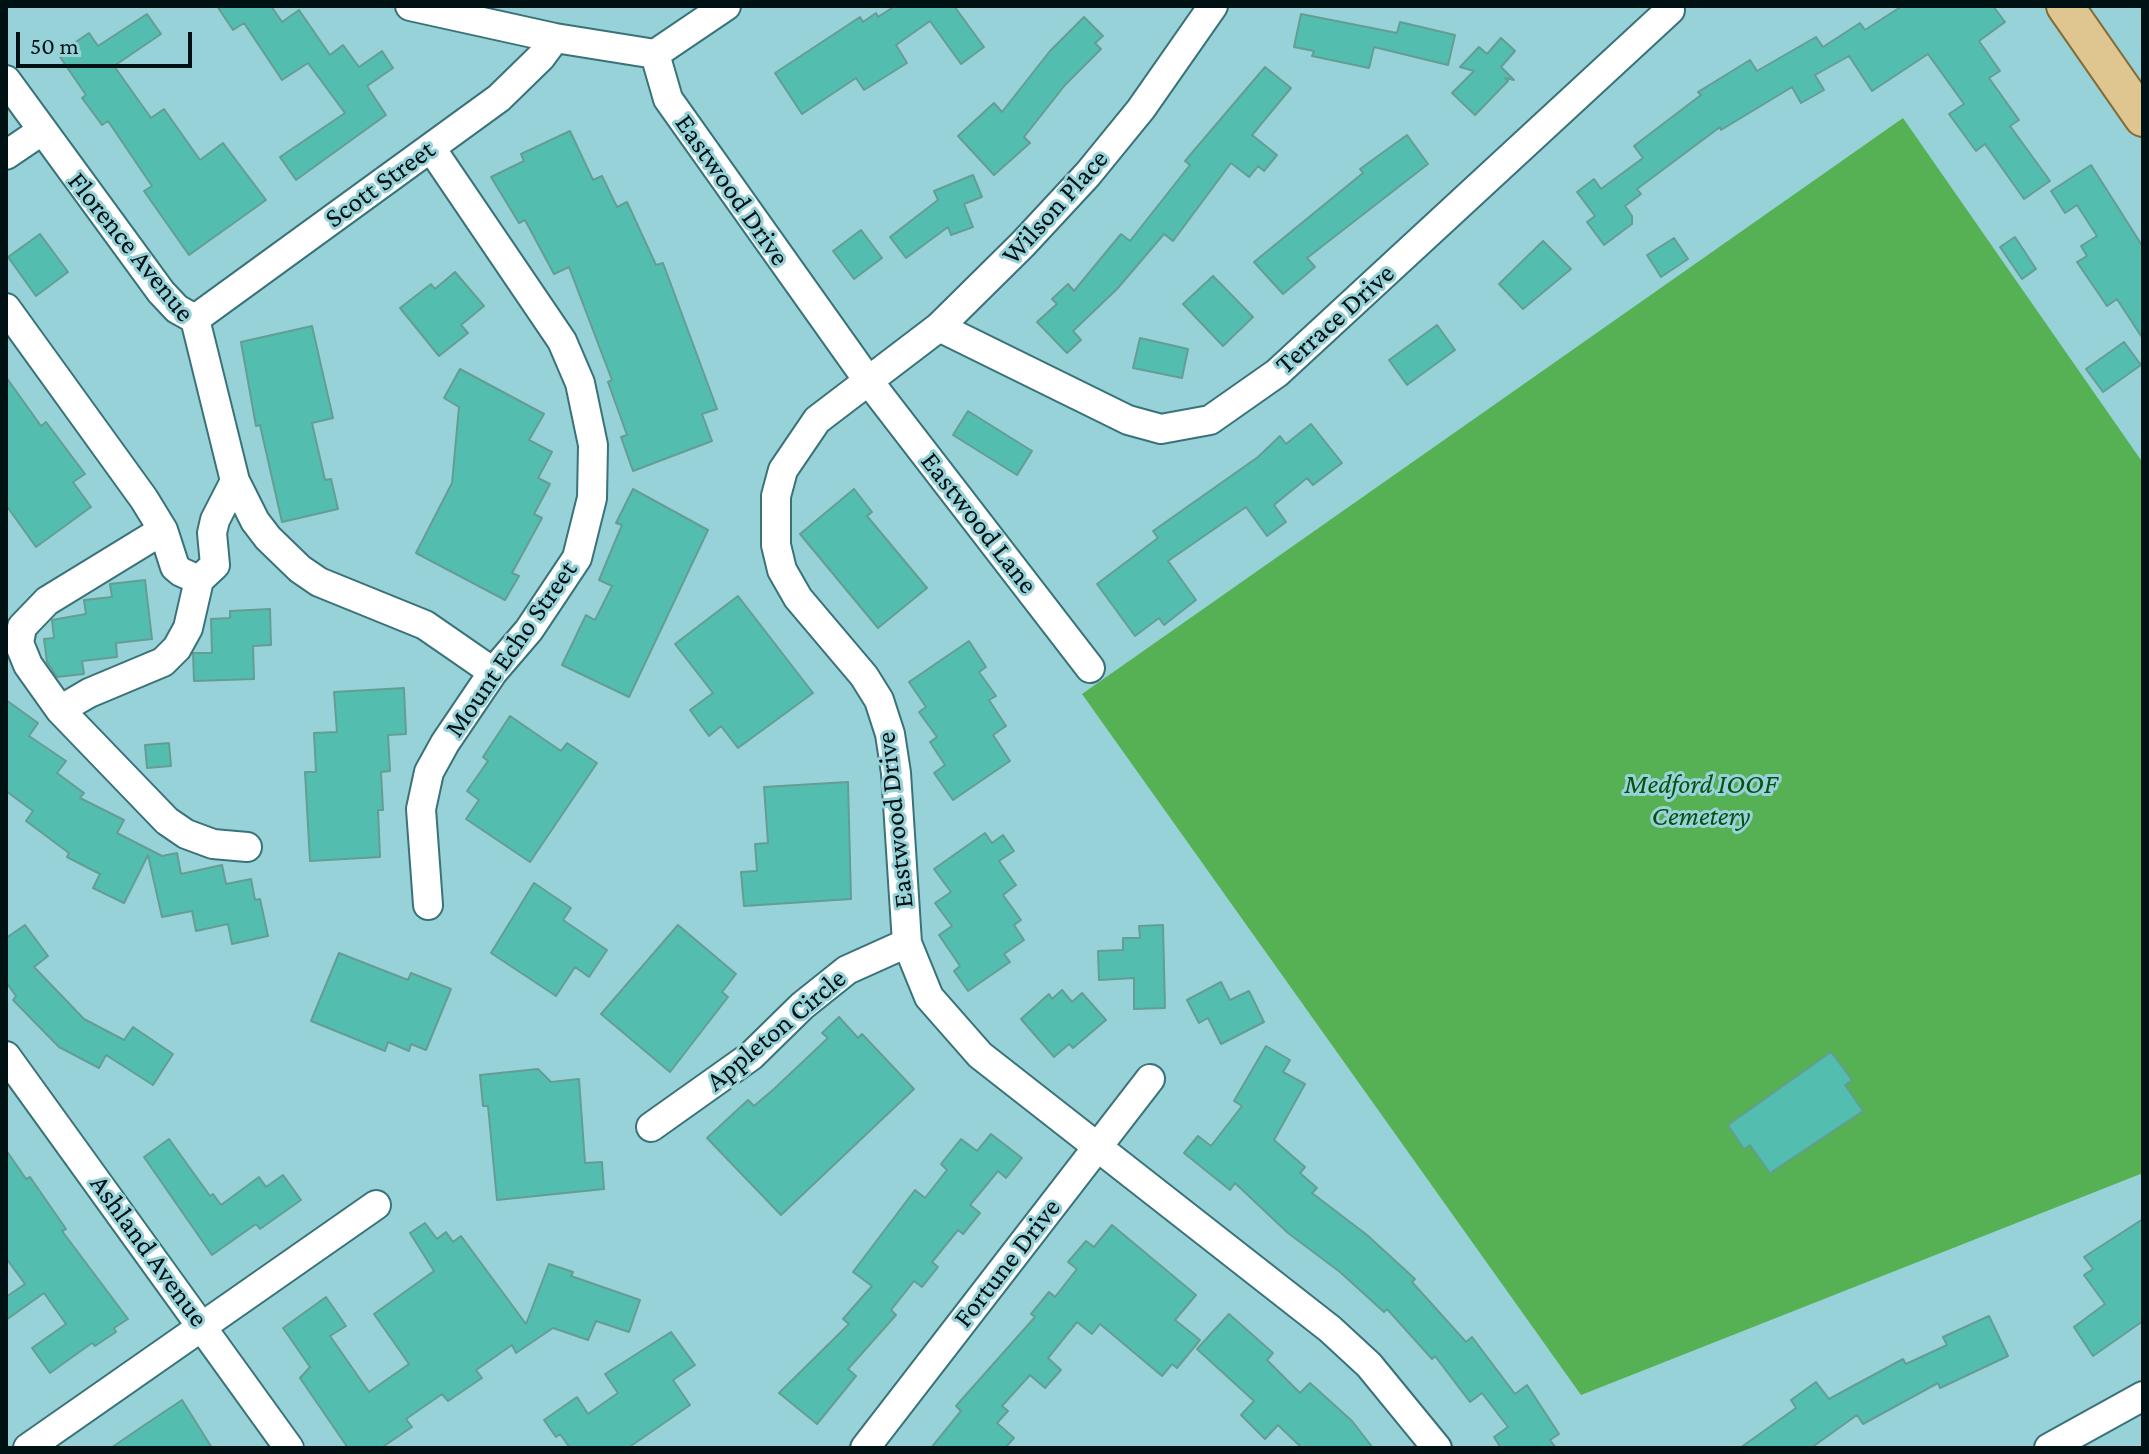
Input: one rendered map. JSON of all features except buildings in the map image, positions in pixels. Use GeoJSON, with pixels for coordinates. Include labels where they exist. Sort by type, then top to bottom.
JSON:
{"type":"FeatureCollection","features":[{"type":"Feature","properties":{"kind":"main road"},"geometry":{"type":"LineString","coordinates":[[2065,6],[2143,118]]}},
{"type":"Feature","properties":{"kind":"street"},"geometry":{"type":"LineString","coordinates":[[410,6],[555,38],[655,54],[726,6]]}},
{"type":"Feature","properties":{"kind":"street","name":"Wilson Place"},"geometry":{"type":"LineString","coordinates":[[867,379],[939,327],[1088,174],[1141,109],[1213,6]]}},
{"type":"Feature","properties":{"kind":"street","name":"Terrace Drive"},"geometry":{"type":"LineString","coordinates":[[939,327],[1128,420],[1161,429],[1210,420],[1277,373],[1670,7]]}},
{"type":"Feature","properties":{"kind":"street","name":"Scott Street"},"geometry":{"type":"LineString","coordinates":[[195,319],[499,98],[541,57],[555,38]]}},
{"type":"Feature","properties":{"kind":"street","name":"Eastwood Drive"},"geometry":{"type":"LineString","coordinates":[[655,54],[668,99],[867,379],[817,420],[796,446],[783,470],[773,520],[782,570],[798,598],[864,676],[879,700],[890,734],[896,773],[907,943],[929,997],[961,1037],[1097,1148],[1330,1329],[1369,1365],[1437,1448]]}},
{"type":"Feature","properties":{"kind":"street","name":"Florence Avenue"},"geometry":{"type":"LineString","coordinates":[[6,80],[40,132],[161,292],[177,309],[195,319],[235,481],[255,521],[300,569],[351,597],[425,625],[493,672]]}},
{"type":"Feature","properties":{"kind":"street"},"geometry":{"type":"LineString","coordinates":[[6,155],[40,132]]}},
{"type":"Feature","properties":{"kind":"street","name":"Mount Echo Street"},"geometry":{"type":"LineString","coordinates":[[428,905],[421,809],[429,772],[493,672],[529,630],[577,558],[592,498],[593,445],[580,383],[562,341],[431,148]]}},
{"type":"Feature","properties":{"kind":"street"},"geometry":{"type":"LineString","coordinates":[[6,308],[163,530],[175,567],[199,580]]}},
{"type":"Feature","properties":{"kind":"street","name":"Eastwood Lane"},"geometry":{"type":"LineString","coordinates":[[867,379],[1090,668]]}},
{"type":"Feature","properties":{"kind":"street"},"geometry":{"type":"LineString","coordinates":[[60,710],[89,693],[163,662],[177,648],[188,628],[199,580],[215,565],[212,533],[215,520],[235,481]]}},
{"type":"Feature","properties":{"kind":"street"},"geometry":{"type":"LineString","coordinates":[[163,530],[47,601],[22,627],[19,643],[28,665],[60,710],[167,821],[186,834],[213,844],[247,847]]}},
{"type":"Feature","properties":{"kind":"street","name":"Appleton Circle"},"geometry":{"type":"LineString","coordinates":[[651,1127],[751,1056],[802,1006],[847,970],[907,943]]}},
{"type":"Feature","properties":{"kind":"street","name":"Ashland Avenue"},"geometry":{"type":"LineString","coordinates":[[6,1056],[204,1325],[289,1448]]}},
{"type":"Feature","properties":{"kind":"street","name":"Fortune Drive"},"geometry":{"type":"LineString","coordinates":[[865,1448],[1150,1079]]}},
{"type":"Feature","properties":{"kind":"street"},"geometry":{"type":"LineString","coordinates":[[28,1448],[376,1205]]}},
{"type":"Feature","properties":{"kind":"street"},"geometry":{"type":"LineString","coordinates":[[2049,1448],[2143,1396]]}},
{"type":"Feature","properties":{"kind":"green space","name":"Medford IOOF Cemetery"},"geometry":{"type":"Polygon","coordinates":[[[1903,118],[2143,463],[2143,1173],[1581,1395],[1082,694],[1903,118]]]}}]}
